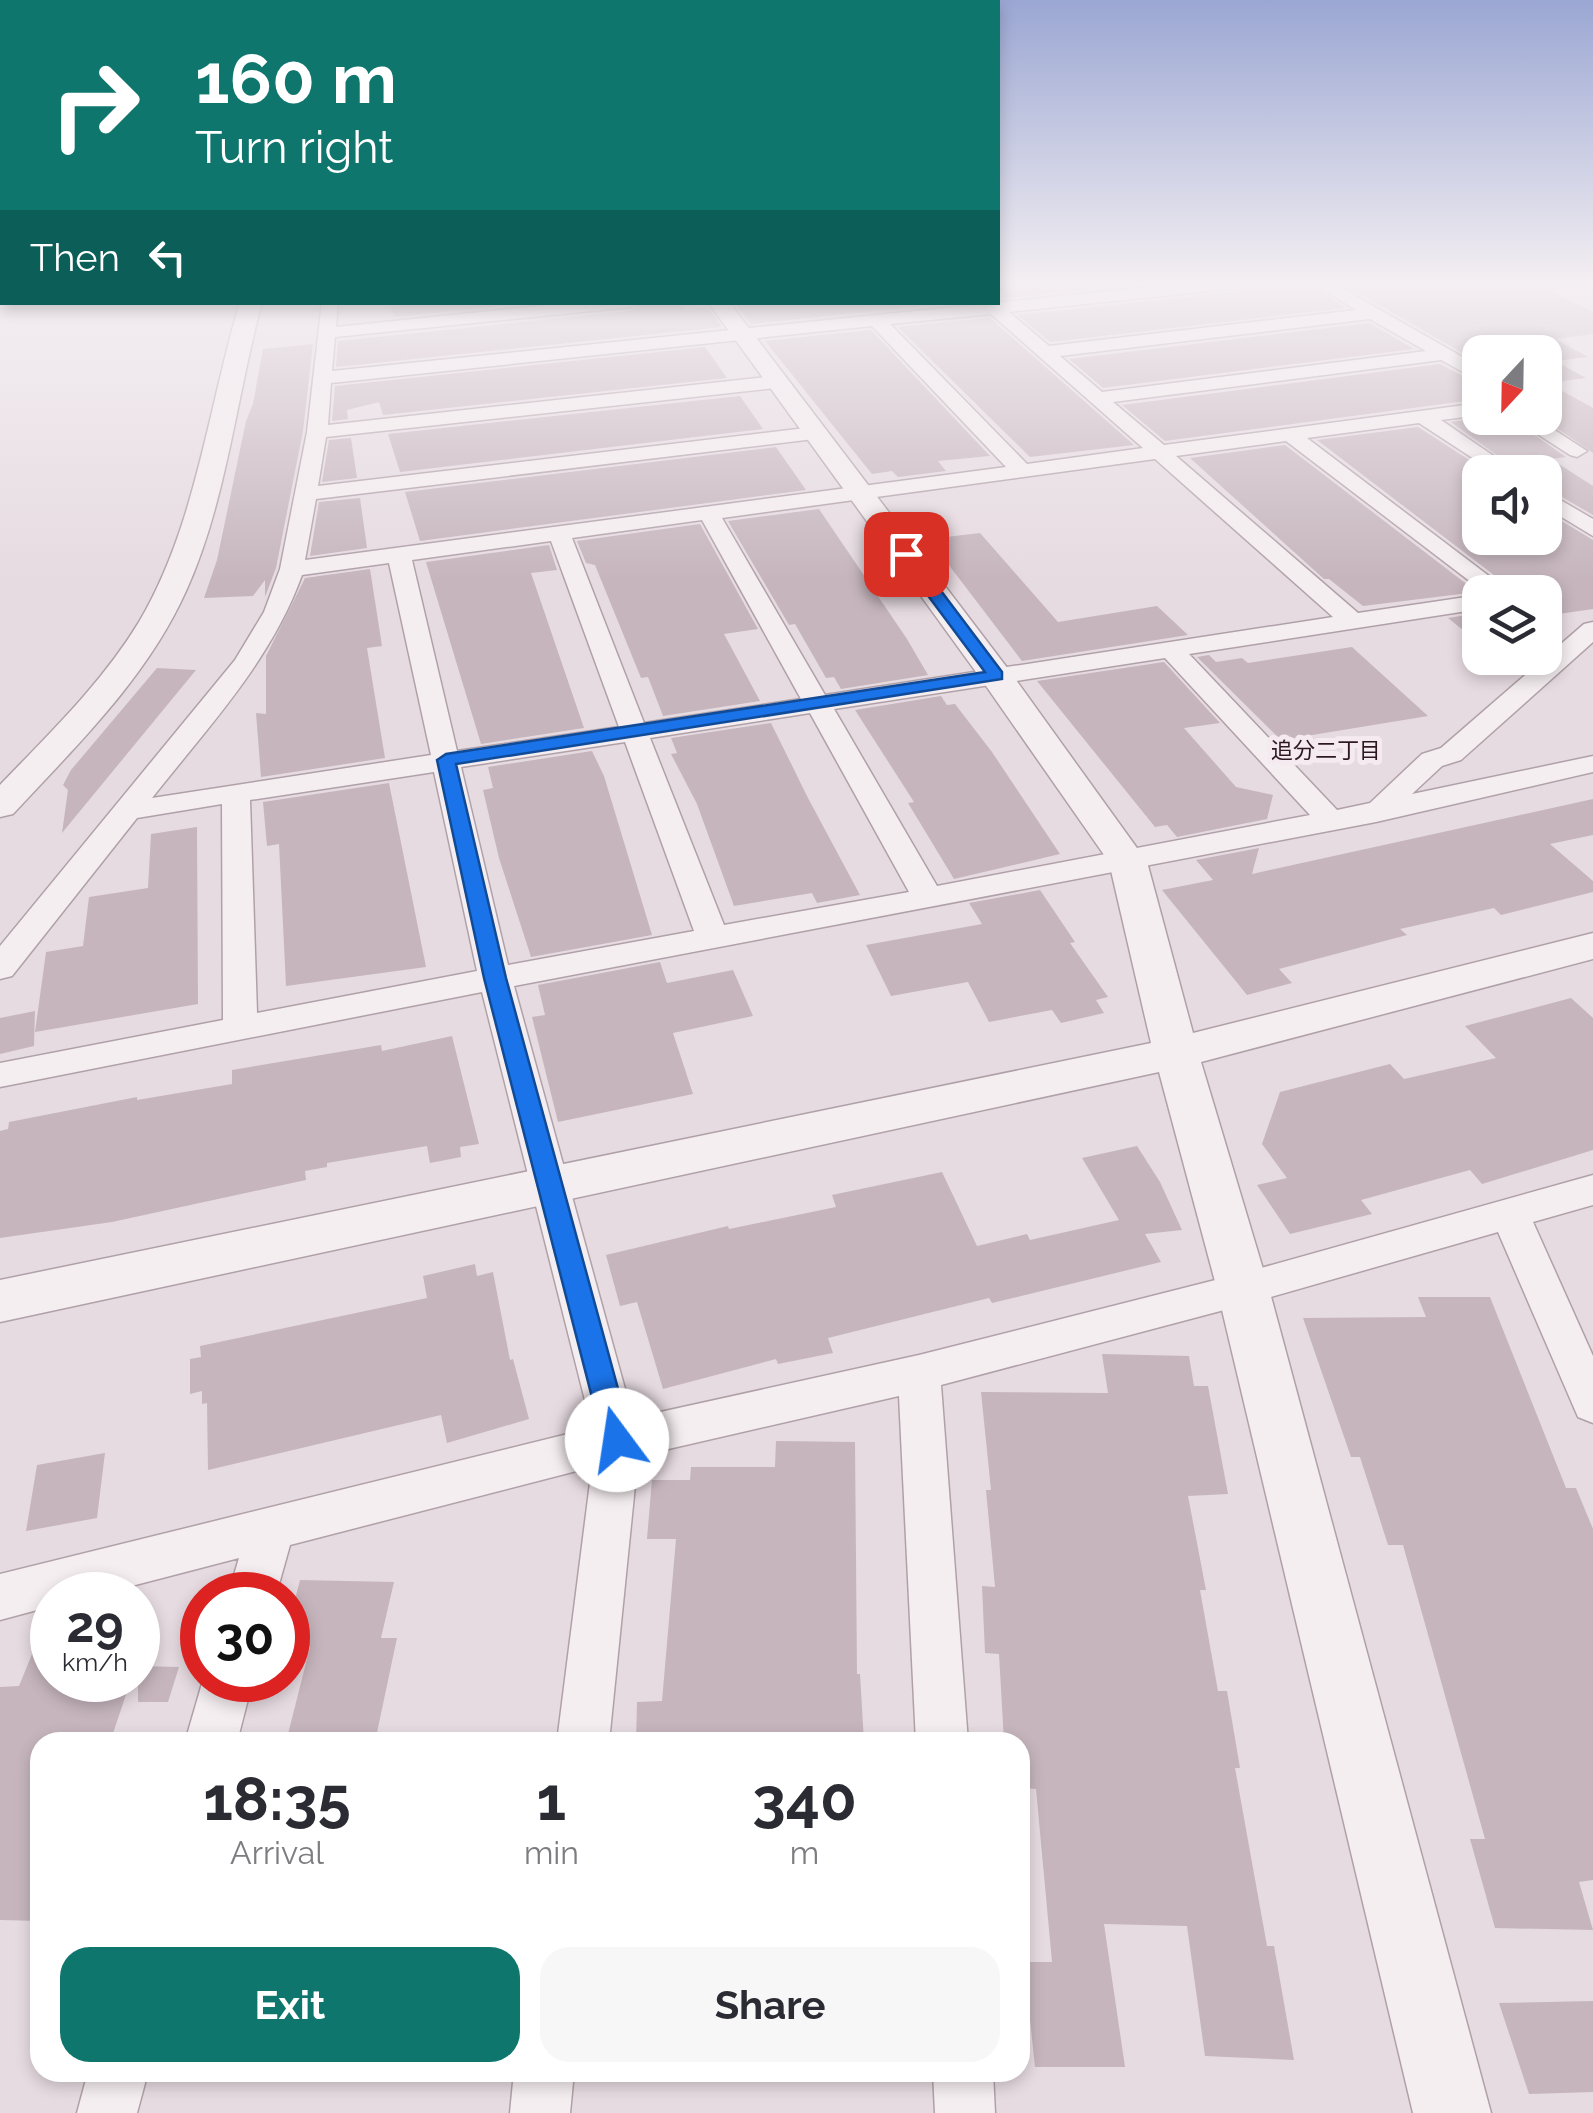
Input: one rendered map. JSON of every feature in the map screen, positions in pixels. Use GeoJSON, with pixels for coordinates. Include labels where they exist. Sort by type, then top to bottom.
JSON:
{"type":"FeatureCollection","features":[{"type":"Feature","properties":{"kind":"street"},"geometry":{"type":"LineString","coordinates":[[0,806],[83,718],[132,658],[170,591],[196,521],[231,382]]}},
{"type":"Feature","properties":{"kind":"street"},"geometry":{"type":"LineString","coordinates":[[0,968],[246,664],[276,612],[292,569],[322,382]]}},
{"type":"Feature","properties":{"kind":"street"},"geometry":{"type":"LineString","coordinates":[[316,432],[775,382],[996,676],[1128,862],[1243,1290],[1452,2113]]}},
{"type":"Feature","properties":{"kind":"street"},"geometry":{"type":"LineString","coordinates":[[935,382],[1022,472]]}},
{"type":"Feature","properties":{"kind":"street"},"geometry":{"type":"LineString","coordinates":[[1079,382],[1353,622]]}},
{"type":"Feature","properties":{"kind":"street"},"geometry":{"type":"LineString","coordinates":[[1097,398],[1227,382]]}},
{"type":"Feature","properties":{"kind":"street"},"geometry":{"type":"LineString","coordinates":[[292,569],[1462,411]]}},
{"type":"Feature","properties":{"kind":"street"},"geometry":{"type":"LineString","coordinates":[[1422,416],[1481,455]]}},
{"type":"Feature","properties":{"kind":"street"},"geometry":{"type":"LineString","coordinates":[[304,494],[814,433]]}},
{"type":"Feature","properties":{"kind":"street"},"geometry":{"type":"LineString","coordinates":[[1290,434],[1476,575]]}},
{"type":"Feature","properties":{"kind":"street"},"geometry":{"type":"LineString","coordinates":[[1550,435],[1577,451]]}},
{"type":"Feature","properties":{"kind":"street"},"geometry":{"type":"LineString","coordinates":[[1562,509],[1593,529]]}},
{"type":"Feature","properties":{"kind":"street"},"geometry":{"type":"LineString","coordinates":[[709,514],[814,704],[929,899]]}},
{"type":"Feature","properties":{"kind":"street"},"geometry":{"type":"LineString","coordinates":[[559,533],[713,939]]}},
{"type":"Feature","properties":{"kind":"street"},"geometry":{"type":"LineString","coordinates":[[400,555],[495,978],[617,1440],[583,1732]]}},
{"type":"Feature","properties":{"kind":"street"},"geometry":{"type":"LineString","coordinates":[[130,810],[1462,605]]}},
{"type":"Feature","properties":{"kind":"street"},"geometry":{"type":"LineString","coordinates":[[1376,813],[1432,760],[1451,754],[1575,636]]}},
{"type":"Feature","properties":{"kind":"street"},"geometry":{"type":"LineString","coordinates":[[1172,651],[1330,822]]}},
{"type":"Feature","properties":{"kind":"street"},"geometry":{"type":"LineString","coordinates":[[0,1075],[495,978],[1128,862],[1376,813],[1593,764]]}},
{"type":"Feature","properties":{"kind":"street"},"geometry":{"type":"LineString","coordinates":[[236,795],[240,1030]]}},
{"type":"Feature","properties":{"kind":"street"},"geometry":{"type":"LineString","coordinates":[[0,1301],[1176,1052],[1593,946]]}},
{"type":"Feature","properties":{"kind":"street"},"geometry":{"type":"LineString","coordinates":[[0,1597],[617,1440],[920,1372],[1243,1290],[1593,1190]]}},
{"type":"Feature","properties":{"kind":"street"},"geometry":{"type":"LineString","coordinates":[[1510,1215],[1593,1404]]}},
{"type":"Feature","properties":{"kind":"street"},"geometry":{"type":"LineString","coordinates":[[920,1372],[941,1732]]}},
{"type":"Feature","properties":{"kind":"street"},"geometry":{"type":"LineString","coordinates":[[259,1572],[271,1528]]}},
{"type":"Feature","properties":{"kind":"street"},"geometry":{"type":"LineString","coordinates":[[214,1732],[222,1702]]}},
{"type":"Feature","properties":{"kind":"street"},"geometry":{"type":"LineString","coordinates":[[107,2113],[115,2082]]}},
{"type":"Feature","properties":{"kind":"street"},"geometry":{"type":"LineString","coordinates":[[540,2113],[543,2082]]}},
{"type":"Feature","properties":{"kind":"street"},"geometry":{"type":"LineString","coordinates":[[963,2082],[965,2113]]}},
{"type":"Feature","properties":{"kind":"building"},"geometry":{"type":"Polygon","coordinates":[[[257,382],[309,382],[276,568],[265,597],[265,580],[253,596],[204,598],[217,560],[257,382]]]}},
{"type":"Feature","properties":{"kind":"building"},"geometry":{"type":"Polygon","coordinates":[[[377,382],[693,382],[383,415],[379,402],[347,410],[348,419],[332,421],[335,386],[377,382]]]}},
{"type":"Feature","properties":{"kind":"building"},"geometry":{"type":"Polygon","coordinates":[[[798,382],[920,382],[990,456],[938,461],[946,471],[898,477],[892,471],[872,474],[798,382]]]}},
{"type":"Feature","properties":{"kind":"building"},"geometry":{"type":"Polygon","coordinates":[[[953,382],[1062,382],[1134,445],[1030,457],[953,382]]]}},
{"type":"Feature","properties":{"kind":"building"},"geometry":{"type":"Polygon","coordinates":[[[1096,382],[1154,382],[1103,388],[1096,382]]]}},
{"type":"Feature","properties":{"kind":"building"},"geometry":{"type":"Polygon","coordinates":[[[1303,382],[1462,382],[1462,401],[1165,441],[1122,405],[1303,382]]]}},
{"type":"Feature","properties":{"kind":"building"},"geometry":{"type":"Polygon","coordinates":[[[1562,391],[1593,408],[1593,453],[1562,432],[1562,391]]]}},
{"type":"Feature","properties":{"kind":"building"},"geometry":{"type":"Polygon","coordinates":[[[740,396],[763,429],[400,472],[388,434],[740,396]]]}},
{"type":"Feature","properties":{"kind":"building"},"geometry":{"type":"Polygon","coordinates":[[[1418,427],[1462,455],[1462,551],[1317,440],[1418,427]]]}},
{"type":"Feature","properties":{"kind":"building"},"geometry":{"type":"Polygon","coordinates":[[[1469,435],[1534,435],[1566,457],[1562,455],[1497,455],[1469,435]]]}},
{"type":"Feature","properties":{"kind":"building"},"geometry":{"type":"Polygon","coordinates":[[[351,438],[357,478],[322,482],[329,440],[351,438]]]}},
{"type":"Feature","properties":{"kind":"building"},"geometry":{"type":"Polygon","coordinates":[[[1285,445],[1462,581],[1462,594],[1363,606],[1324,579],[1190,458],[1285,445]]]}},
{"type":"Feature","properties":{"kind":"building"},"geometry":{"type":"Polygon","coordinates":[[[776,447],[806,490],[420,541],[405,492],[776,447]]]}},
{"type":"Feature","properties":{"kind":"building"},"geometry":{"type":"Polygon","coordinates":[[[1562,466],[1593,486],[1593,515],[1562,497],[1562,466]]]}},
{"type":"Feature","properties":{"kind":"building"},"geometry":{"type":"Polygon","coordinates":[[[360,498],[367,548],[310,556],[319,502],[360,498]]]}},
{"type":"Feature","properties":{"kind":"building"},"geometry":{"type":"Polygon","coordinates":[[[819,509],[928,675],[841,689],[834,677],[826,678],[795,624],[789,625],[728,521],[819,509]]]}},
{"type":"Feature","properties":{"kind":"building"},"geometry":{"type":"Polygon","coordinates":[[[1562,521],[1593,540],[1593,609],[1562,614],[1562,575],[1494,575],[1468,555],[1562,555],[1562,521]]]}},
{"type":"Feature","properties":{"kind":"building"},"geometry":{"type":"Polygon","coordinates":[[[700,524],[758,629],[724,634],[760,701],[663,716],[648,677],[641,678],[595,565],[586,563],[577,541],[700,524]]]}},
{"type":"Feature","properties":{"kind":"building"},"geometry":{"type":"Polygon","coordinates":[[[980,533],[1058,622],[1157,606],[1188,635],[1022,661],[929,539],[980,533]]]}},
{"type":"Feature","properties":{"kind":"building"},"geometry":{"type":"Polygon","coordinates":[[[549,545],[557,570],[531,573],[584,728],[481,744],[426,562],[549,545]]]}},
{"type":"Feature","properties":{"kind":"building"},"geometry":{"type":"Polygon","coordinates":[[[370,569],[382,646],[367,648],[385,758],[261,777],[256,713],[266,714],[266,656],[305,578],[370,569]]]}},
{"type":"Feature","properties":{"kind":"building"},"geometry":{"type":"Polygon","coordinates":[[[1462,616],[1462,629],[1448,618],[1462,616]]]}},
{"type":"Feature","properties":{"kind":"building"},"geometry":{"type":"Polygon","coordinates":[[[1352,647],[1428,716],[1288,739],[1286,745],[1197,657],[1209,655],[1216,662],[1242,658],[1248,663],[1352,647]]]}},
{"type":"Feature","properties":{"kind":"building"},"geometry":{"type":"Polygon","coordinates":[[[1164,662],[1220,723],[1184,728],[1236,787],[1273,795],[1267,819],[1177,837],[1167,825],[1155,827],[1037,681],[1164,662]]]}},
{"type":"Feature","properties":{"kind":"building"},"geometry":{"type":"Polygon","coordinates":[[[157,668],[196,670],[62,833],[68,790],[63,785],[71,770],[157,668]]]}},
{"type":"Feature","properties":{"kind":"building"},"geometry":{"type":"Polygon","coordinates":[[[941,696],[947,705],[955,704],[992,752],[1060,854],[954,879],[908,803],[914,802],[855,710],[941,696]]]}},
{"type":"Feature","properties":{"kind":"building"},"geometry":{"type":"Polygon","coordinates":[[[771,723],[860,895],[817,903],[812,893],[734,906],[697,804],[671,754],[677,753],[671,738],[771,723]]]}},
{"type":"Feature","properties":{"kind":"building"},"geometry":{"type":"Polygon","coordinates":[[[592,751],[604,776],[652,935],[531,957],[499,858],[483,790],[493,788],[488,767],[592,751]]]}},
{"type":"Feature","properties":{"kind":"building"},"geometry":{"type":"Polygon","coordinates":[[[389,783],[426,967],[286,986],[279,844],[267,846],[263,802],[389,783]]]}},
{"type":"Feature","properties":{"kind":"building"},"geometry":{"type":"Polygon","coordinates":[[[1593,799],[1593,835],[1550,844],[1593,881],[1593,892],[1501,915],[1494,908],[1400,929],[1407,935],[1279,969],[1292,983],[1247,995],[1162,890],[1213,880],[1196,860],[1259,848],[1252,874],[1593,799]]]}},
{"type":"Feature","properties":{"kind":"building"},"geometry":{"type":"Polygon","coordinates":[[[197,827],[198,1004],[35,1032],[46,952],[83,946],[89,897],[148,888],[151,834],[197,827]]]}},
{"type":"Feature","properties":{"kind":"building"},"geometry":{"type":"Polygon","coordinates":[[[1040,890],[1075,942],[1070,943],[1108,997],[1096,1000],[1104,1013],[1061,1023],[1052,1010],[989,1022],[968,982],[891,996],[866,945],[982,924],[969,903],[1040,890]]]}},
{"type":"Feature","properties":{"kind":"building"},"geometry":{"type":"Polygon","coordinates":[[[660,962],[667,983],[733,970],[753,1016],[673,1033],[693,1094],[558,1122],[532,1017],[545,1015],[538,985],[660,962]]]}},
{"type":"Feature","properties":{"kind":"building"},"geometry":{"type":"Polygon","coordinates":[[[1571,998],[1593,1018],[1593,1150],[1482,1184],[1470,1170],[1361,1200],[1372,1214],[1290,1234],[1257,1185],[1287,1178],[1262,1144],[1280,1092],[1390,1064],[1404,1079],[1496,1058],[1465,1026],[1571,998]]]}},
{"type":"Feature","properties":{"kind":"building"},"geometry":{"type":"Polygon","coordinates":[[[35,1011],[34,1046],[0,1054],[0,1018],[35,1011]]]}},
{"type":"Feature","properties":{"kind":"building"},"geometry":{"type":"Polygon","coordinates":[[[452,1036],[479,1144],[460,1147],[461,1157],[430,1163],[427,1146],[327,1163],[327,1167],[305,1171],[306,1180],[112,1222],[0,1238],[0,1131],[8,1129],[9,1122],[137,1097],[232,1084],[232,1070],[381,1045],[382,1051],[452,1036]]]}},
{"type":"Feature","properties":{"kind":"building"},"geometry":{"type":"Polygon","coordinates":[[[1137,1146],[1160,1182],[1182,1230],[1145,1234],[1161,1262],[992,1303],[989,1298],[828,1338],[833,1353],[778,1364],[776,1359],[663,1389],[637,1302],[620,1306],[606,1255],[728,1226],[729,1229],[836,1207],[832,1195],[942,1172],[977,1246],[1027,1234],[1030,1240],[1119,1220],[1082,1158],[1137,1146]]]}},
{"type":"Feature","properties":{"kind":"building"},"geometry":{"type":"Polygon","coordinates":[[[475,1264],[477,1276],[493,1272],[510,1360],[513,1359],[529,1419],[447,1443],[441,1415],[208,1470],[207,1403],[202,1404],[202,1391],[190,1394],[190,1359],[201,1357],[200,1346],[427,1298],[423,1276],[475,1264]]]}},
{"type":"Feature","properties":{"kind":"building"},"geometry":{"type":"Polygon","coordinates":[[[1418,1297],[1490,1297],[1566,1488],[1576,1488],[1593,1529],[1593,1880],[1579,1882],[1593,1930],[1495,1928],[1470,1839],[1485,1839],[1403,1545],[1388,1545],[1360,1457],[1351,1457],[1303,1318],[1426,1317],[1418,1297]]]}},
{"type":"Feature","properties":{"kind":"building"},"geometry":{"type":"Polygon","coordinates":[[[1102,1354],[1189,1356],[1194,1386],[1208,1386],[1228,1494],[1188,1496],[1206,1590],[1200,1590],[1218,1691],[1227,1691],[1240,1768],[1235,1768],[1267,1946],[1274,1946],[1294,2060],[1205,2056],[1187,1926],[1104,1924],[1125,2067],[1035,2067],[1030,1962],[1052,1962],[1036,1789],[1030,1789],[1030,1732],[1003,1732],[999,1654],[985,1653],[982,1586],[995,1587],[981,1392],[1108,1393],[1102,1354]]]}},
{"type":"Feature","properties":{"kind":"building"},"geometry":{"type":"Polygon","coordinates":[[[776,1441],[855,1442],[857,1674],[863,1732],[636,1732],[637,1702],[662,1701],[676,1539],[647,1539],[652,1480],[690,1480],[691,1467],[775,1467],[776,1441]]]}},
{"type":"Feature","properties":{"kind":"building"},"geometry":{"type":"Polygon","coordinates":[[[105,1453],[97,1518],[26,1531],[37,1465],[105,1453]]]}},
{"type":"Feature","properties":{"kind":"building"},"geometry":{"type":"Polygon","coordinates":[[[310,1580],[394,1582],[381,1638],[397,1638],[377,1732],[289,1732],[296,1702],[310,1702],[310,1580]]]}},
{"type":"Feature","properties":{"kind":"building"},"geometry":{"type":"Polygon","coordinates":[[[30,1659],[30,1702],[124,1702],[113,1732],[30,1732],[30,1921],[0,1920],[0,1687],[19,1686],[30,1659]]]}},
{"type":"Feature","properties":{"kind":"building"},"geometry":{"type":"Polygon","coordinates":[[[160,1667],[179,1667],[168,1702],[160,1702],[160,1667]]]}},
{"type":"Feature","properties":{"kind":"building"},"geometry":{"type":"Polygon","coordinates":[[[1593,2001],[1593,2092],[1529,2094],[1499,2003],[1593,2001]]]}},
{"type":"Feature","properties":{"kind":"district","name":"追分二丁目"},"geometry":{"type":"Point","coordinates":[1326,750]}},
{"type":"Feature","properties":{"kind":"route"},"geometry":{"type":"LineString","coordinates":[[617,1440],[495,978],[446,760],[996,676],[906,554]]}}]}
